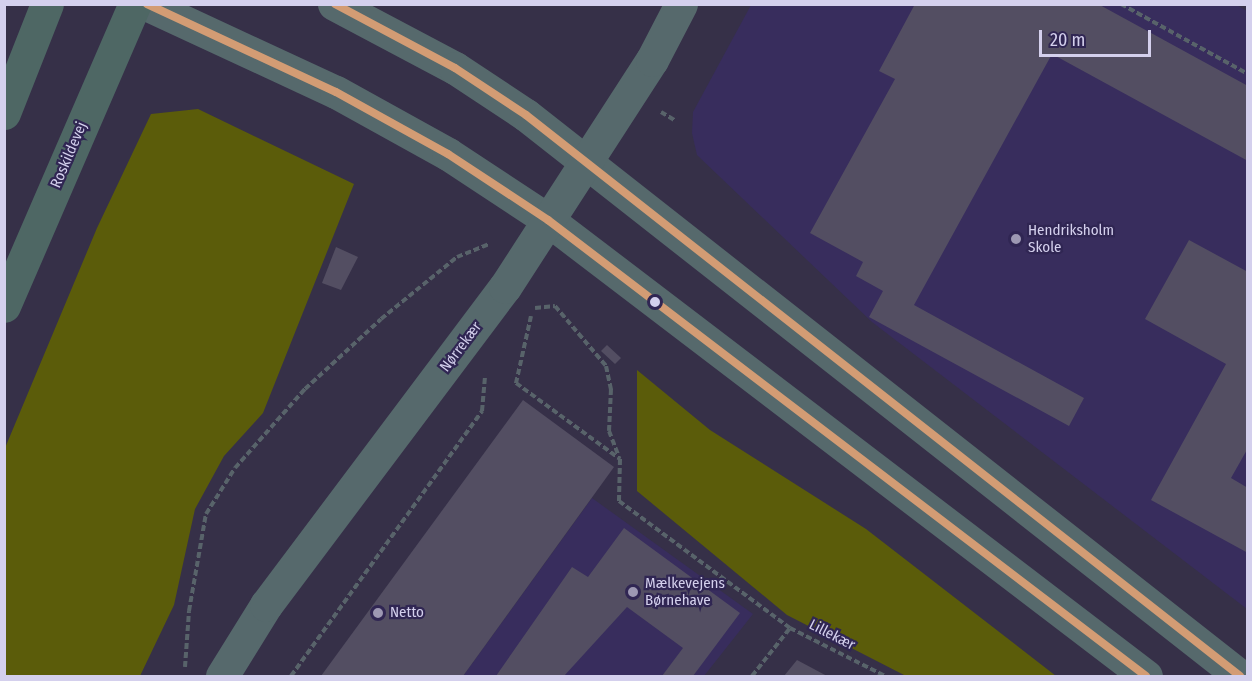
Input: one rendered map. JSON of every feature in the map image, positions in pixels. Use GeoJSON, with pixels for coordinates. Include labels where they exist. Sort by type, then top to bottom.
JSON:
{"type":"FeatureCollection","features":[{"type":"Feature","properties":{"kind":"main road"},"geometry":{"type":"LineString","coordinates":[[4,113],[47,4]]}},
{"type":"Feature","properties":{"kind":"main road","name":"Roskildevej"},"geometry":{"type":"LineString","coordinates":[[4,306],[135,4]]}},
{"type":"Feature","properties":{"kind":"street"},"geometry":{"type":"LineString","coordinates":[[146,4],[336,92],[448,154],[548,220],[1146,676]]}},
{"type":"Feature","properties":{"kind":"street"},"geometry":{"type":"LineString","coordinates":[[334,4],[455,68],[526,115],[1240,676]]}},
{"type":"Feature","properties":{"kind":"street","name":"Nørrekær"},"geometry":{"type":"LineString","coordinates":[[222,676],[266,605],[479,324],[587,163],[652,60],[681,4]]}},
{"type":"Feature","properties":{"kind":"path"},"geometry":{"type":"LineString","coordinates":[[1121,4],[1248,74]]}},
{"type":"Feature","properties":{"kind":"path"},"geometry":{"type":"LineString","coordinates":[[184,676],[189,611],[206,514],[235,468],[305,389],[381,319],[458,257],[498,240]]}},
{"type":"Feature","properties":{"kind":"path"},"geometry":{"type":"LineString","coordinates":[[555,306],[606,366],[610,389],[609,431],[620,459],[619,501],[790,627]]}},
{"type":"Feature","properties":{"kind":"path"},"geometry":{"type":"LineString","coordinates":[[532,308],[516,383],[620,459]]}},
{"type":"Feature","properties":{"kind":"path"},"geometry":{"type":"LineString","coordinates":[[291,676],[482,411],[485,366]]}},
{"type":"Feature","properties":{"kind":"path","name":"Lillekær"},"geometry":{"type":"LineString","coordinates":[[752,676],[790,627],[885,676]]}},
{"type":"Feature","properties":{"kind":"shaded area","name":"Hendriksholm Skole"},"geometry":{"type":"Polygon","coordinates":[[[1235,4],[1247,11],[1247,609],[872,322],[697,155],[692,133],[693,112],[751,5],[1235,4]]]}},
{"type":"Feature","properties":{"kind":"shaded area"},"geometry":{"type":"Polygon","coordinates":[[[198,109],[354,184],[263,413],[224,456],[195,509],[174,605],[140,676],[5,676],[5,448],[97,228],[151,114],[198,109]]]}},
{"type":"Feature","properties":{"kind":"shaded area"},"geometry":{"type":"Polygon","coordinates":[[[637,370],[710,430],[866,529],[1056,676],[906,676],[787,615],[637,491],[637,370]]]}},
{"type":"Feature","properties":{"kind":"shaded area"},"geometry":{"type":"Polygon","coordinates":[[[592,498],[753,614],[704,676],[463,676],[592,498]]]}},
{"type":"Feature","properties":{"kind":"building"},"geometry":{"type":"Polygon","coordinates":[[[915,4],[1098,4],[1248,86],[1248,161],[1052,54],[914,305],[1084,398],[1069,426],[869,317],[883,291],[856,276],[863,262],[810,233],[895,79],[879,71],[915,4]]]}},
{"type":"Feature","properties":{"kind":"building"},"geometry":{"type":"Polygon","coordinates":[[[1189,240],[1248,272],[1248,448],[1231,478],[1248,488],[1248,553],[1151,500],[1226,364],[1145,319],[1189,240]]]}},
{"type":"Feature","properties":{"kind":"building"},"geometry":{"type":"Polygon","coordinates":[[[336,247],[358,257],[341,290],[322,283],[336,247]]]}},
{"type":"Feature","properties":{"kind":"building"},"geometry":{"type":"Polygon","coordinates":[[[607,345],[621,358],[615,364],[601,351],[607,345]]]}},
{"type":"Feature","properties":{"kind":"building"},"geometry":{"type":"Polygon","coordinates":[[[523,400],[614,467],[463,676],[321,676],[523,400]]]}},
{"type":"Feature","properties":{"kind":"building","name":"Mælkevejens Børnehave"},"geometry":{"type":"Polygon","coordinates":[[[624,528],[740,613],[693,676],[662,676],[683,648],[627,607],[564,676],[496,676],[572,567],[588,577],[624,528]]]}},
{"type":"Feature","properties":{"kind":"building"},"geometry":{"type":"Polygon","coordinates":[[[797,660],[827,676],[784,676],[797,660]]]}},
{"type":"Feature","properties":{"kind":"transit line"},"geometry":{"type":"LineString","coordinates":[[147,4],[336,92],[448,154],[548,220],[1146,676]]}},
{"type":"Feature","properties":{"kind":"transit line"},"geometry":{"type":"LineString","coordinates":[[335,4],[455,68],[526,115],[1240,676]]}},
{"type":"Feature","properties":{"kind":"place","name":"Hendriksholm Skole"},"geometry":{"type":"Point","coordinates":[1016,239]}},
{"type":"Feature","properties":{"kind":"place","name":"Mælkevejens Børnehave"},"geometry":{"type":"Point","coordinates":[633,592]}},
{"type":"Feature","properties":{"kind":"place","name":"Netto"},"geometry":{"type":"Point","coordinates":[378,613]}}]}
